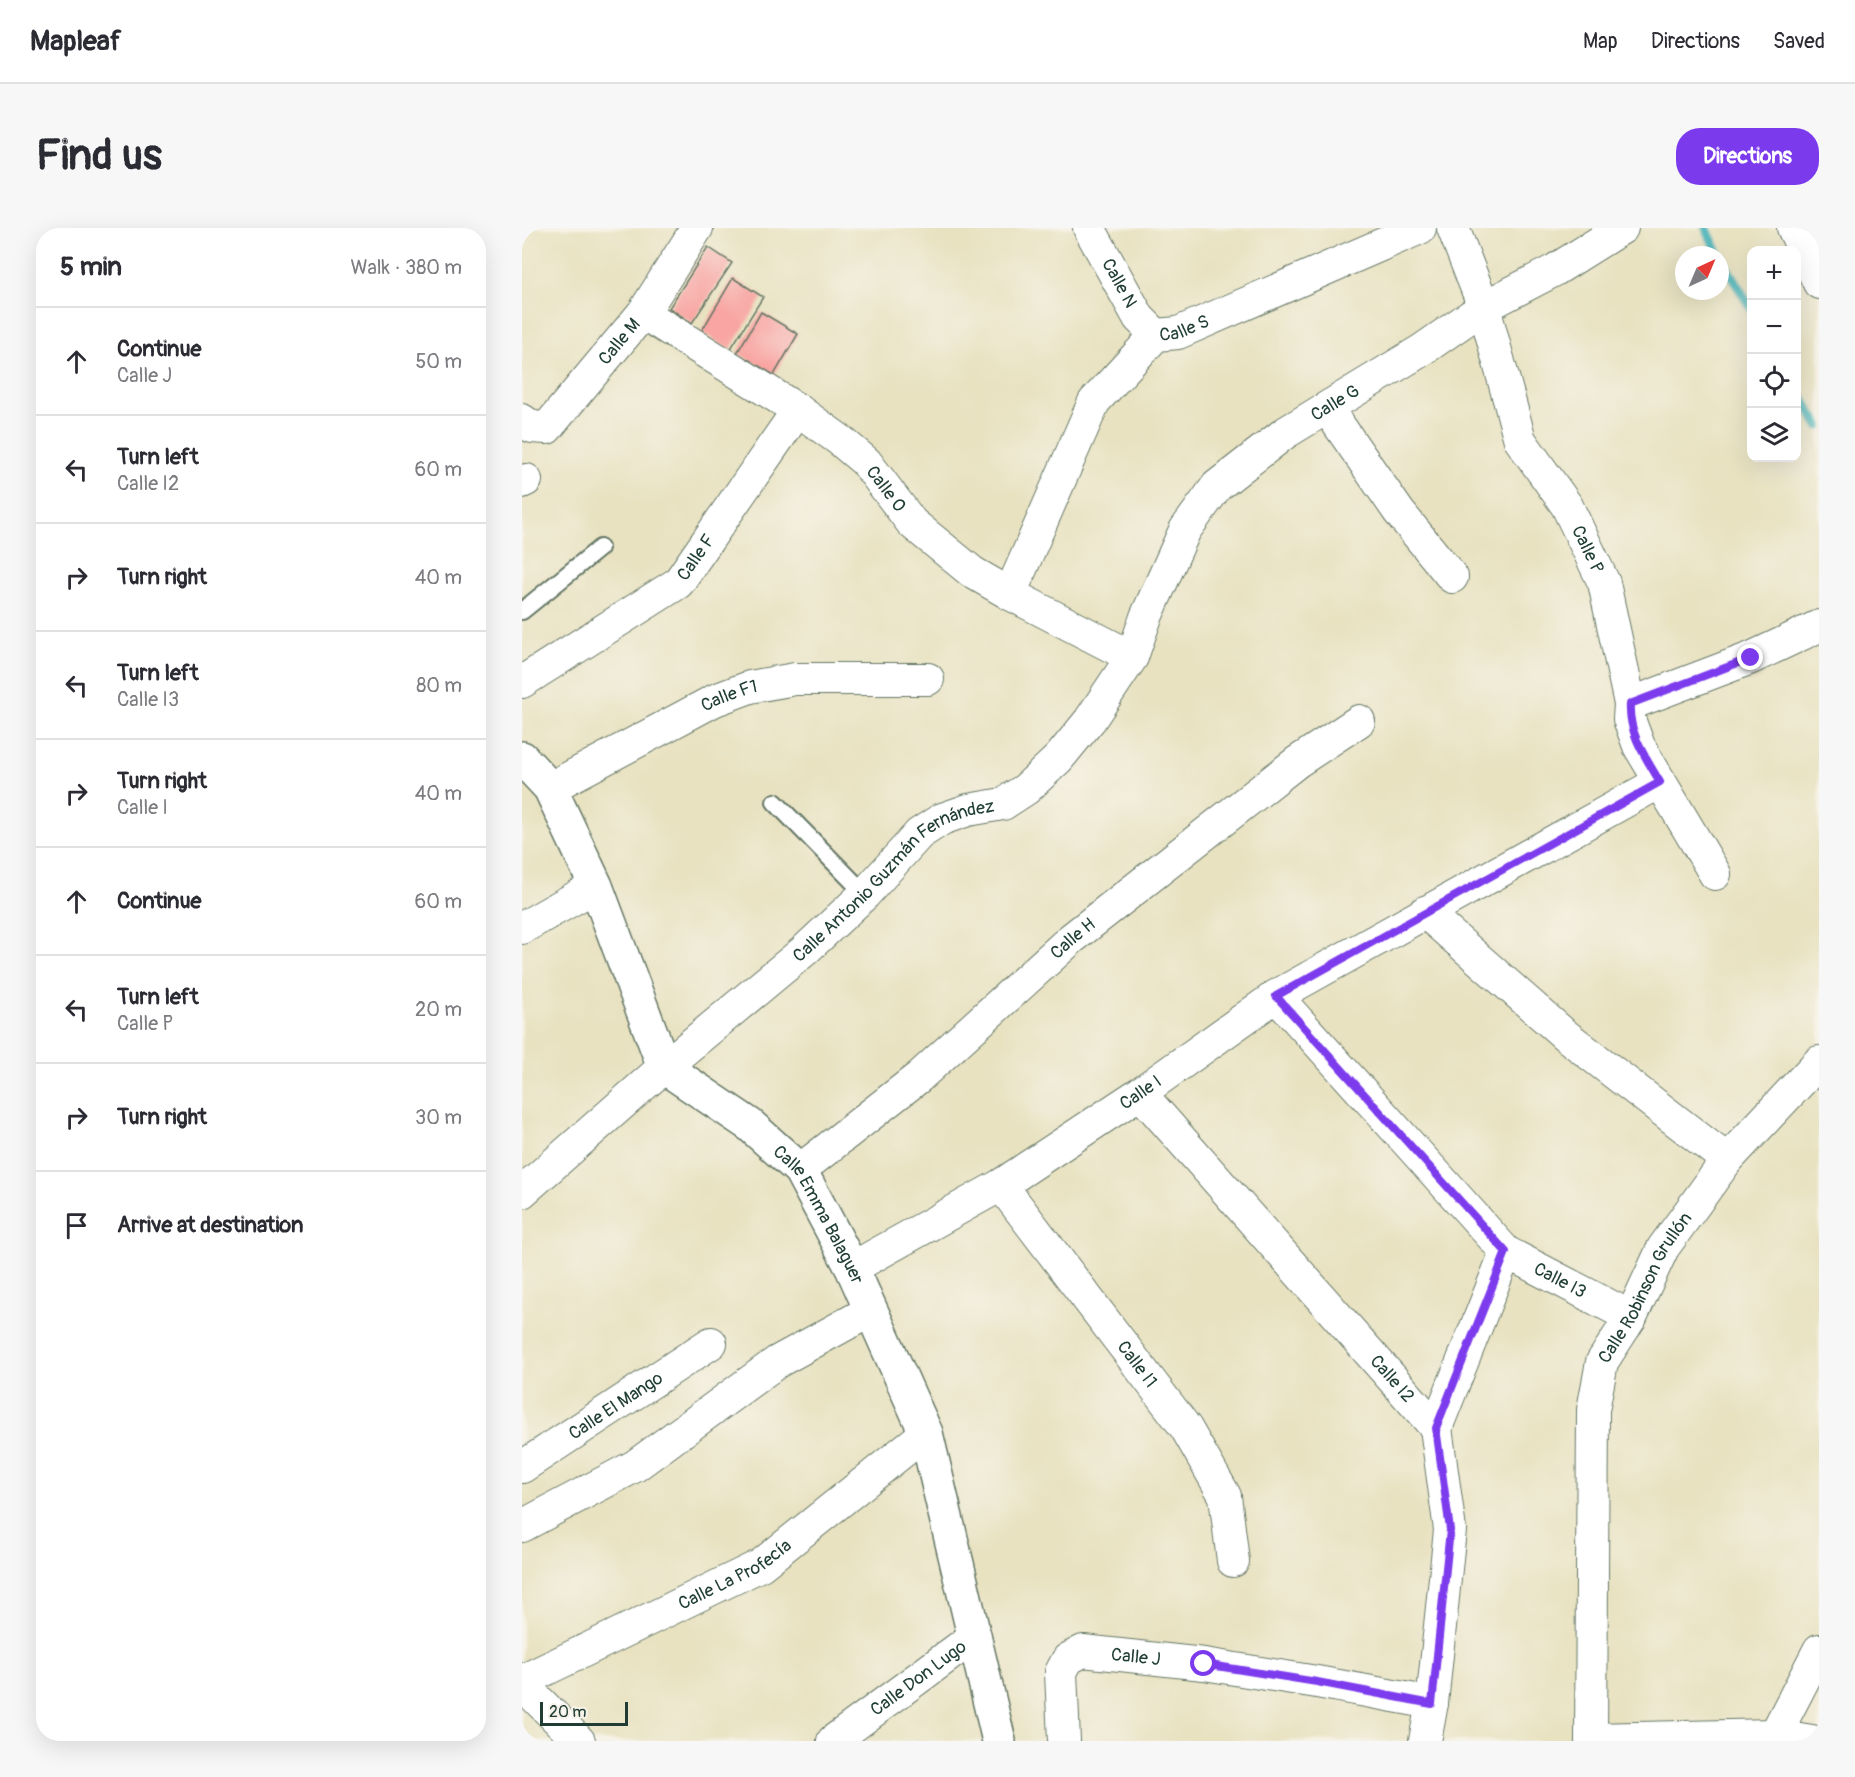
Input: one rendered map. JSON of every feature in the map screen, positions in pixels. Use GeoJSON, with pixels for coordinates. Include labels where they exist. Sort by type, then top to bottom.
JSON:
{"type":"FeatureCollection","features":[{"type":"Feature","properties":{"kind":"street","name":"Calle M"},"geometry":{"type":"LineString","coordinates":[[522,420],[532,427],[547,428],[643,313],[698,228]]}},
{"type":"Feature","properties":{"kind":"street","name":"Calle N"},"geometry":{"type":"LineString","coordinates":[[1089,228],[1138,318],[1156,335]]}},
{"type":"Feature","properties":{"kind":"street","name":"Calle S"},"geometry":{"type":"LineString","coordinates":[[1010,594],[1094,402],[1156,335],[1178,333],[1420,228]]}},
{"type":"Feature","properties":{"kind":"street","name":"Calle P"},"geometry":{"type":"LineString","coordinates":[[1453,228],[1484,307],[1520,440],[1568,506],[1604,583],[1630,704],[1629,718],[1639,746],[1715,874]]}},
{"type":"Feature","properties":{"kind":"street","name":"Calle G"},"geometry":{"type":"LineString","coordinates":[[1132,657],[1146,617],[1185,530],[1217,486],[1285,433],[1422,350],[1484,307],[1555,270],[1622,228]]}},
{"type":"Feature","properties":{"kind":"street"},"geometry":{"type":"LineString","coordinates":[[1793,228],[1819,283]]}},
{"type":"Feature","properties":{"kind":"street","name":"Calle O"},"geometry":{"type":"LineString","coordinates":[[643,313],[798,410],[866,462],[912,523],[972,572],[1132,657]]}},
{"type":"Feature","properties":{"kind":"street"},"geometry":{"type":"LineString","coordinates":[[1327,408],[1399,512],[1452,577]]}},
{"type":"Feature","properties":{"kind":"street","name":"Calle F"},"geometry":{"type":"LineString","coordinates":[[522,682],[678,583],[798,410]]}},
{"type":"Feature","properties":{"kind":"street"},"geometry":{"type":"LineString","coordinates":[[1630,704],[1751,658],[1819,626]]}},
{"type":"Feature","properties":{"kind":"street","name":"Calle Antonio Guzmán Fernández"},"geometry":{"type":"LineString","coordinates":[[522,1192],[664,1067],[804,951],[865,894],[919,834],[942,819],[968,810],[1003,804],[1026,789],[1059,758],[1084,728],[1132,657]]}},
{"type":"Feature","properties":{"kind":"street","name":"Calle F1"},"geometry":{"type":"LineString","coordinates":[[550,788],[715,699],[750,687],[795,679],[928,679]]}},
{"type":"Feature","properties":{"kind":"street","name":"Calle H"},"geometry":{"type":"LineString","coordinates":[[800,1170],[919,1077],[1071,939],[1297,762],[1359,721]]}},
{"type":"Feature","properties":{"kind":"street"},"geometry":{"type":"LineString","coordinates":[[522,758],[550,788],[596,886],[664,1067]]}},
{"type":"Feature","properties":{"kind":"street","name":"Calle I"},"geometry":{"type":"LineString","coordinates":[[852,1268],[1002,1185],[1140,1093],[1276,996],[1660,782]]}},
{"type":"Feature","properties":{"kind":"street"},"geometry":{"type":"LineString","coordinates":[[522,928],[596,886]]}},
{"type":"Feature","properties":{"kind":"street"},"geometry":{"type":"LineString","coordinates":[[1425,912],[1565,1035],[1727,1160]]}},
{"type":"Feature","properties":{"kind":"street","name":"Calle I3"},"geometry":{"type":"LineString","coordinates":[[1276,996],[1506,1252],[1631,1317]]}},
{"type":"Feature","properties":{"kind":"street","name":"Calle Robinson Grullón"},"geometry":{"type":"LineString","coordinates":[[1591,1740],[1593,1410],[1602,1362],[1631,1317],[1663,1248],[1727,1160],[1819,1062]]}},
{"type":"Feature","properties":{"kind":"street","name":"Calle Emma Balaguer"},"geometry":{"type":"LineString","coordinates":[[664,1067],[750,1125],[800,1170],[852,1268],[926,1433],[999,1741]]}},
{"type":"Feature","properties":{"kind":"street","name":"Calle I2"},"geometry":{"type":"LineString","coordinates":[[1140,1093],[1436,1428]]}},
{"type":"Feature","properties":{"kind":"street","name":"Calle I1"},"geometry":{"type":"LineString","coordinates":[[1002,1185],[1186,1428],[1226,1496],[1233,1561]]}},
{"type":"Feature","properties":{"kind":"street"},"geometry":{"type":"LineString","coordinates":[[1425,1741],[1432,1704],[1450,1530],[1436,1428],[1506,1252]]}},
{"type":"Feature","properties":{"kind":"street"},"geometry":{"type":"LineString","coordinates":[[522,1526],[635,1466],[777,1362],[870,1311]]}},
{"type":"Feature","properties":{"kind":"street","name":"Calle El Mango"},"geometry":{"type":"LineString","coordinates":[[522,1467],[711,1343]]}},
{"type":"Feature","properties":{"kind":"street","name":"Calle La Profecía"},"geometry":{"type":"LineString","coordinates":[[522,1683],[761,1565],[926,1433]]}},
{"type":"Feature","properties":{"kind":"street","name":"Calle Don Lugo"},"geometry":{"type":"LineString","coordinates":[[832,1741],[975,1636]]}},
{"type":"Feature","properties":{"kind":"street"},"geometry":{"type":"LineString","coordinates":[[1756,1737],[1819,1650]]}},
{"type":"Feature","properties":{"kind":"street","name":"Calle J"},"geometry":{"type":"LineString","coordinates":[[1064,1741],[1062,1672],[1068,1659],[1083,1651],[1204,1664],[1432,1704]]}},
{"type":"Feature","properties":{"kind":"street"},"geometry":{"type":"LineString","coordinates":[[522,1683],[579,1741]]}},
{"type":"Feature","properties":{"kind":"street"},"geometry":{"type":"LineString","coordinates":[[1591,1740],[1756,1737],[1812,1741]]}},
{"type":"Feature","properties":{"kind":"lane"},"geometry":{"type":"LineString","coordinates":[[522,611],[600,548]]}},
{"type":"Feature","properties":{"kind":"lane"},"geometry":{"type":"LineString","coordinates":[[775,802],[865,894]]}},
{"type":"Feature","properties":{"kind":"building"},"geometry":{"type":"Polygon","coordinates":[[[708,247],[732,263],[692,323],[669,308],[708,247]]]}},
{"type":"Feature","properties":{"kind":"building"},"geometry":{"type":"Polygon","coordinates":[[[733,278],[763,297],[730,350],[701,332],[733,278]]]}},
{"type":"Feature","properties":{"kind":"building"},"geometry":{"type":"Polygon","coordinates":[[[761,312],[798,334],[774,375],[737,353],[761,312]]]}},
{"type":"Feature","properties":{"kind":"waterway"},"geometry":{"type":"LineString","coordinates":[[1706,228],[1715,246]]}},
{"type":"Feature","properties":{"kind":"waterway"},"geometry":{"type":"LineString","coordinates":[[1729,271],[1747,302]]}},
{"type":"Feature","properties":{"kind":"waterway"},"geometry":{"type":"LineString","coordinates":[[1801,396],[1819,426]]}},
{"type":"Feature","properties":{"kind":"route"},"geometry":{"type":"LineString","coordinates":[[1204,1664],[1432,1704],[1450,1530],[1436,1428],[1506,1252],[1276,996],[1660,782],[1639,746],[1629,718],[1630,704],[1751,658]]}}]}
